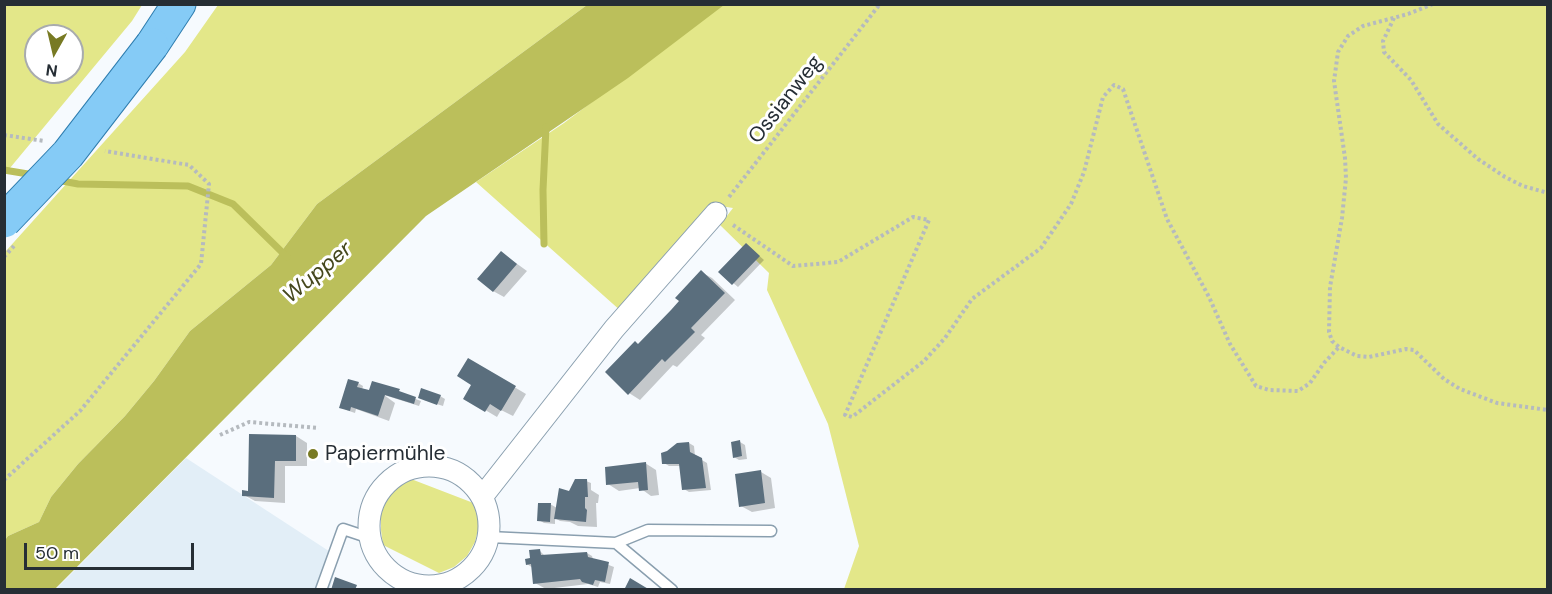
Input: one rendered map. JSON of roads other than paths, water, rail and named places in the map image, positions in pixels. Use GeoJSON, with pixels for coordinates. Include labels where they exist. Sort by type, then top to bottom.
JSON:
{"type":"FeatureCollection","features":[{"type":"Feature","properties":{"kind":"main road"},"geometry":{"type":"LineString","coordinates":[[4,221],[68,154],[152,45],[179,4]]}},
{"type":"Feature","properties":{"kind":"street"},"geometry":{"type":"LineString","coordinates":[[482,497],[614,329],[716,213]]}},
{"type":"Feature","properties":{"kind":"street"},"geometry":{"type":"LineString","coordinates":[[419,466],[437,466],[455,472],[470,482],[482,497],[489,516],[489,537],[469,583],[426,586],[406,582],[390,572],[377,556],[370,538],[369,518],[375,500],[386,484],[401,472],[419,466]]}},
{"type":"Feature","properties":{"kind":"lane"},"geometry":{"type":"LineString","coordinates":[[321,590],[343,529],[370,538]]}},
{"type":"Feature","properties":{"kind":"lane"},"geometry":{"type":"LineString","coordinates":[[489,537],[616,543],[648,530],[771,531]]}},
{"type":"Feature","properties":{"kind":"lane"},"geometry":{"type":"LineString","coordinates":[[616,543],[672,590]]}},
{"type":"Feature","properties":{"kind":"water","name":"Wupper"},"geometry":{"type":"Polygon","coordinates":[[[587,5],[724,5],[628,78],[426,216],[55,589],[5,589],[5,540],[8,536],[39,522],[51,497],[78,464],[125,416],[190,331],[271,265],[317,204],[587,5]]]}},
{"type":"Feature","properties":{"kind":"waterway"},"geometry":{"type":"LineString","coordinates":[[544,244],[543,190],[546,127]]}},
{"type":"Feature","properties":{"kind":"waterway"},"geometry":{"type":"LineString","coordinates":[[4,170],[34,175]]}},
{"type":"Feature","properties":{"kind":"waterway"},"geometry":{"type":"LineString","coordinates":[[57,180],[78,184],[188,186],[233,204],[287,257]]}},
{"type":"Feature","properties":{"kind":"place","name":"Papiermühle"},"geometry":{"type":"Point","coordinates":[313,454]}}]}
